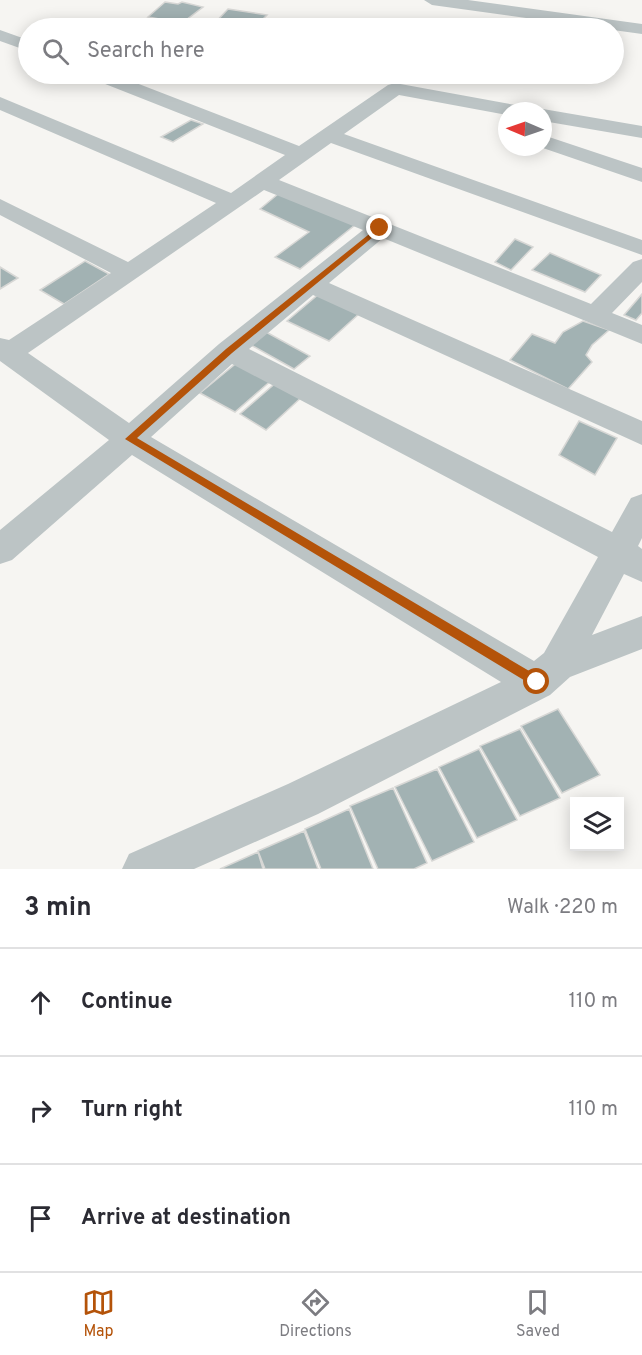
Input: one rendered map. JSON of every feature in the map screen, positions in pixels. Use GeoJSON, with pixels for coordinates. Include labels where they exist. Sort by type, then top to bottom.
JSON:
{"type":"FeatureCollection","features":[{"type":"Feature","properties":{"kind":"street"},"geometry":{"type":"LineString","coordinates":[[432,0],[560,18]]}},
{"type":"Feature","properties":{"kind":"street"},"geometry":{"type":"LineString","coordinates":[[552,17],[558,0]]}},
{"type":"Feature","properties":{"kind":"street"},"geometry":{"type":"LineString","coordinates":[[624,27],[642,29]]}},
{"type":"Feature","properties":{"kind":"street"},"geometry":{"type":"LineString","coordinates":[[0,35],[18,42]]}},
{"type":"Feature","properties":{"kind":"street"},"geometry":{"type":"LineString","coordinates":[[122,84],[301,154]]}},
{"type":"Feature","properties":{"kind":"street"},"geometry":{"type":"LineString","coordinates":[[395,89],[498,125]]}},
{"type":"Feature","properties":{"kind":"street"},"geometry":{"type":"LineString","coordinates":[[498,107],[395,89],[233,202],[4,350],[130,439],[547,674]]}},
{"type":"Feature","properties":{"kind":"street"},"geometry":{"type":"LineString","coordinates":[[0,102],[233,202]]}},
{"type":"Feature","properties":{"kind":"street"},"geometry":{"type":"LineString","coordinates":[[552,117],[642,132]]}},
{"type":"Feature","properties":{"kind":"street"},"geometry":{"type":"LineString","coordinates":[[329,135],[641,265],[595,315]]}},
{"type":"Feature","properties":{"kind":"street"},"geometry":{"type":"LineString","coordinates":[[552,144],[642,175]]}},
{"type":"Feature","properties":{"kind":"street"},"geometry":{"type":"LineString","coordinates":[[262,181],[642,335]]}},
{"type":"Feature","properties":{"kind":"street"},"geometry":{"type":"LineString","coordinates":[[0,206],[127,272]]}},
{"type":"Feature","properties":{"kind":"street"},"geometry":{"type":"LineString","coordinates":[[0,550],[229,351],[380,228]]}},
{"type":"Feature","properties":{"kind":"street"},"geometry":{"type":"LineString","coordinates":[[312,285],[642,434]]}},
{"type":"Feature","properties":{"kind":"street"},"geometry":{"type":"LineString","coordinates":[[229,351],[630,559]]}},
{"type":"Feature","properties":{"kind":"street"},"geometry":{"type":"LineString","coordinates":[[547,674],[630,559],[642,507]]}},
{"type":"Feature","properties":{"kind":"street"},"geometry":{"type":"LineString","coordinates":[[144,869],[303,799],[547,674],[642,632]]}},
{"type":"Feature","properties":{"kind":"building"},"geometry":{"type":"Polygon","coordinates":[[[165,2],[178,4],[182,2],[203,7],[189,18],[148,17],[165,2]]]}},
{"type":"Feature","properties":{"kind":"building"},"geometry":{"type":"Polygon","coordinates":[[[228,9],[267,15],[264,18],[220,18],[228,9]]]}},
{"type":"Feature","properties":{"kind":"building"},"geometry":{"type":"Polygon","coordinates":[[[191,120],[203,124],[173,142],[161,137],[191,120]]]}},
{"type":"Feature","properties":{"kind":"building"},"geometry":{"type":"Polygon","coordinates":[[[278,194],[355,225],[300,269],[275,257],[309,232],[260,209],[278,194]]]}},
{"type":"Feature","properties":{"kind":"building"},"geometry":{"type":"Polygon","coordinates":[[[515,239],[533,247],[511,270],[495,262],[515,239]]]}},
{"type":"Feature","properties":{"kind":"building"},"geometry":{"type":"Polygon","coordinates":[[[550,253],[601,275],[585,292],[532,270],[550,253]]]}},
{"type":"Feature","properties":{"kind":"building"},"geometry":{"type":"Polygon","coordinates":[[[85,261],[109,274],[64,304],[40,290],[85,261]]]}},
{"type":"Feature","properties":{"kind":"building"},"geometry":{"type":"Polygon","coordinates":[[[0,267],[18,278],[0,289],[0,267]]]}},
{"type":"Feature","properties":{"kind":"building"},"geometry":{"type":"Polygon","coordinates":[[[320,293],[360,313],[329,341],[287,321],[320,293]]]}},
{"type":"Feature","properties":{"kind":"building"},"geometry":{"type":"Polygon","coordinates":[[[642,294],[642,313],[636,320],[624,315],[642,294]]]}},
{"type":"Feature","properties":{"kind":"building"},"geometry":{"type":"Polygon","coordinates":[[[583,321],[609,330],[592,345],[586,355],[592,362],[568,389],[510,360],[532,334],[555,343],[563,332],[583,321]]]}},
{"type":"Feature","properties":{"kind":"building"},"geometry":{"type":"Polygon","coordinates":[[[266,332],[310,356],[294,369],[251,345],[266,332]]]}},
{"type":"Feature","properties":{"kind":"building"},"geometry":{"type":"Polygon","coordinates":[[[239,361],[273,379],[235,412],[200,393],[239,361]]]}},
{"type":"Feature","properties":{"kind":"building"},"geometry":{"type":"Polygon","coordinates":[[[278,381],[304,395],[266,430],[240,414],[278,381]]]}},
{"type":"Feature","properties":{"kind":"building"},"geometry":{"type":"Polygon","coordinates":[[[579,421],[617,438],[595,475],[559,455],[579,421]]]}},
{"type":"Feature","properties":{"kind":"building"},"geometry":{"type":"Polygon","coordinates":[[[558,709],[600,775],[562,793],[521,726],[558,709]]]}},
{"type":"Feature","properties":{"kind":"building"},"geometry":{"type":"Polygon","coordinates":[[[520,729],[560,798],[520,816],[480,746],[520,729]]]}},
{"type":"Feature","properties":{"kind":"building"},"geometry":{"type":"Polygon","coordinates":[[[479,749],[517,820],[477,838],[439,767],[479,749]]]}},
{"type":"Feature","properties":{"kind":"building"},"geometry":{"type":"Polygon","coordinates":[[[437,769],[474,842],[432,861],[395,787],[437,769]]]}},
{"type":"Feature","properties":{"kind":"building"},"geometry":{"type":"Polygon","coordinates":[[[393,788],[427,863],[414,869],[378,869],[350,806],[393,788]]]}},
{"type":"Feature","properties":{"kind":"building"},"geometry":{"type":"Polygon","coordinates":[[[349,809],[373,869],[321,869],[305,829],[349,809]]]}},
{"type":"Feature","properties":{"kind":"building"},"geometry":{"type":"Polygon","coordinates":[[[304,831],[318,869],[265,869],[258,851],[304,831]]]}},
{"type":"Feature","properties":{"kind":"building"},"geometry":{"type":"Polygon","coordinates":[[[258,852],[263,869],[220,869],[258,852]]]}},
{"type":"Feature","properties":{"kind":"route"},"geometry":{"type":"LineString","coordinates":[[380,228],[229,351],[130,439],[537,682]]}}]}
